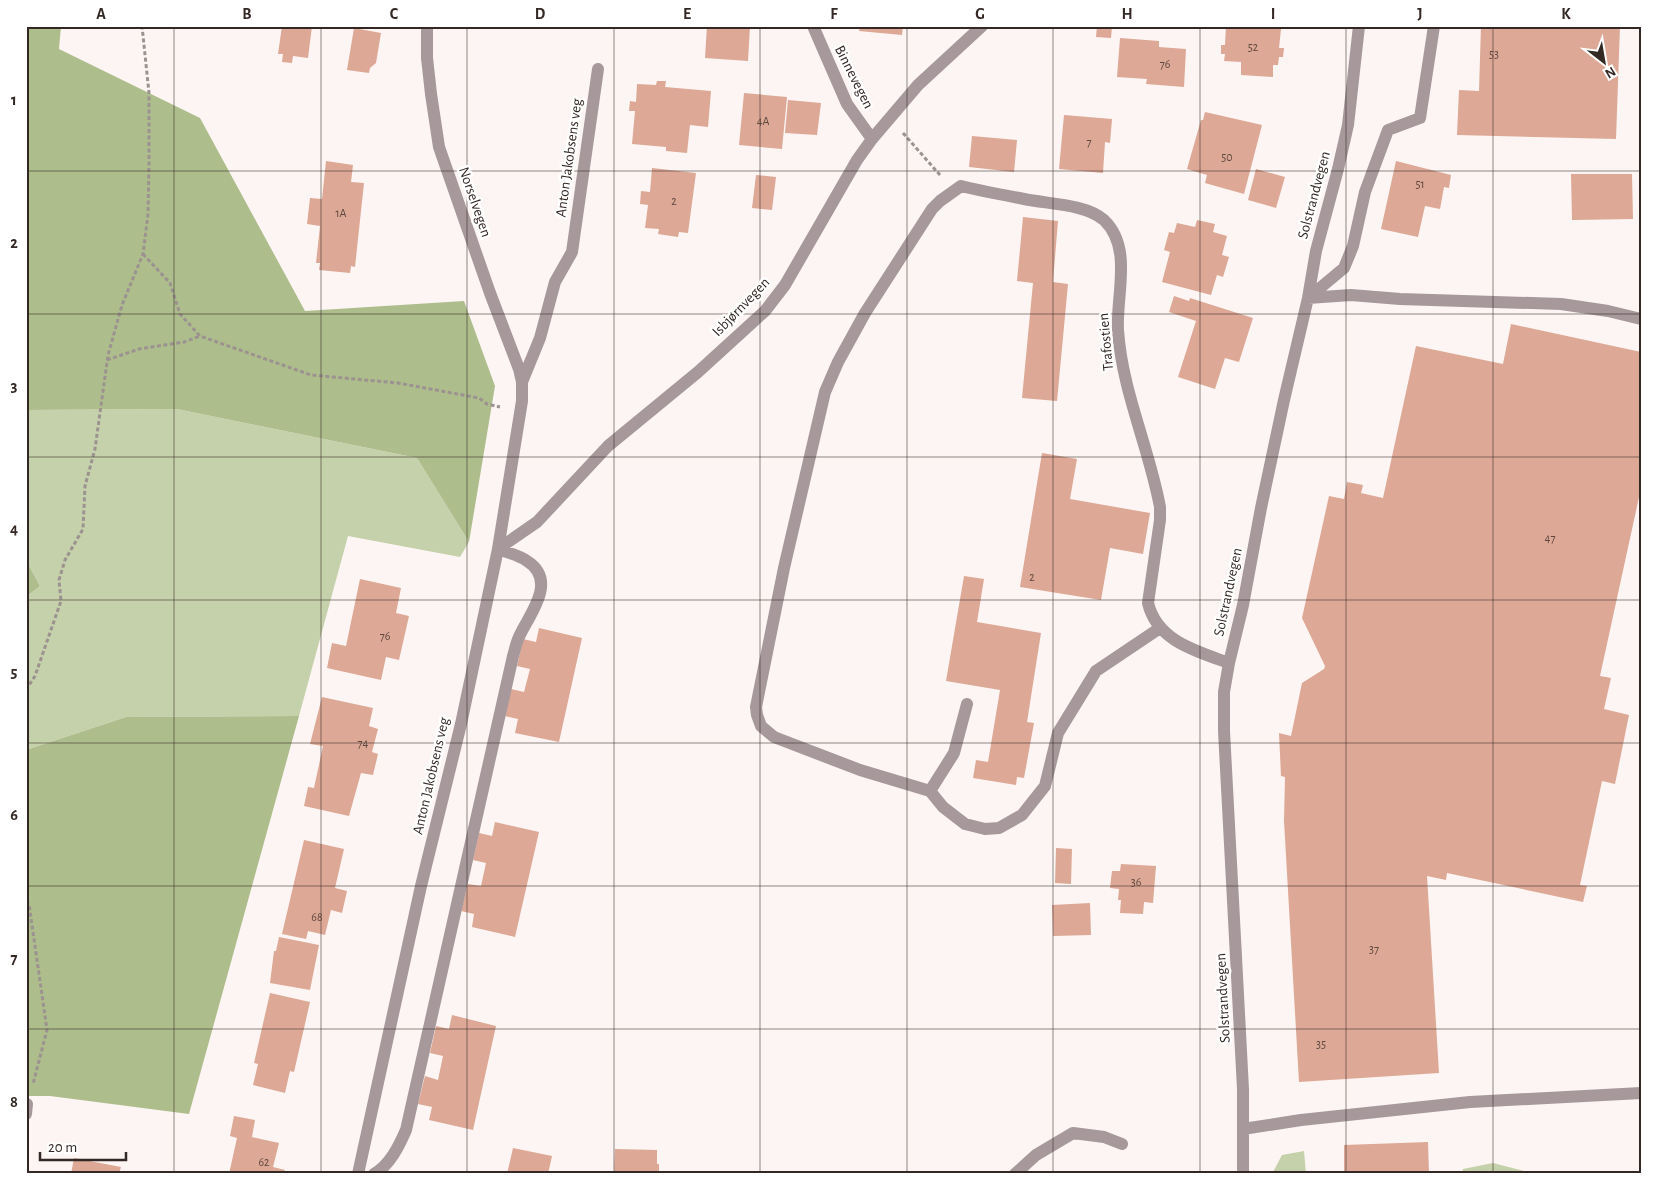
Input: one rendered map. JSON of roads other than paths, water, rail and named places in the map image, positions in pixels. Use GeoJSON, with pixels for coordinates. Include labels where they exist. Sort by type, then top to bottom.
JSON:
{"type":"FeatureCollection","features":[{"type":"Feature","properties":{"kind":"street","name":"Norselvegen"},"geometry":{"type":"LineString","coordinates":[[427,26],[427,58],[439,147],[522,382]]}},
{"type":"Feature","properties":{"kind":"street","name":"Binnevegen"},"geometry":{"type":"LineString","coordinates":[[813,26],[847,104],[872,140]]}},
{"type":"Feature","properties":{"kind":"street","name":"Isbjørnvegen"},"geometry":{"type":"LineString","coordinates":[[498,549],[537,522],[608,446],[698,372],[765,311],[785,285],[857,160],[872,140],[925,78],[982,26]]}},
{"type":"Feature","properties":{"kind":"street","name":"Solstrandvegen"},"geometry":{"type":"LineString","coordinates":[[1243,1174],[1243,1089],[1224,731],[1224,692],[1284,400],[1308,298],[1316,251],[1348,124],[1359,26]]}},
{"type":"Feature","properties":{"kind":"street"},"geometry":{"type":"LineString","coordinates":[[1308,298],[1344,268],[1353,246],[1365,192],[1388,130],[1420,118],[1434,26]]}},
{"type":"Feature","properties":{"kind":"street","name":"Anton Jakobsens veg"},"geometry":{"type":"LineString","coordinates":[[358,1174],[421,886],[461,724],[498,549],[520,412],[522,382],[540,338],[555,282],[572,252],[598,69]]}},
{"type":"Feature","properties":{"kind":"street","name":"Trafostien"},"geometry":{"type":"LineString","coordinates":[[930,791],[860,770],[774,737],[762,726],[757,716],[756,707],[784,568],[824,392],[865,312],[932,209],[961,186],[1089,211],[1104,220],[1117,238],[1121,260],[1118,328],[1121,358],[1160,507],[1160,520],[1148,604],[1151,615],[1160,628],[1187,647],[1229,663]]}},
{"type":"Feature","properties":{"kind":"street"},"geometry":{"type":"LineString","coordinates":[[1308,298],[1351,295],[1408,300],[1562,304],[1608,311],[1641,319]]}},
{"type":"Feature","properties":{"kind":"street"},"geometry":{"type":"LineString","coordinates":[[374,1174],[389,1161],[406,1130],[513,656],[518,638],[533,612],[539,596],[541,585],[536,569],[529,562],[498,549]]}},
{"type":"Feature","properties":{"kind":"street"},"geometry":{"type":"LineString","coordinates":[[967,704],[954,753],[930,791],[943,807],[965,824],[985,829],[999,828],[1022,815],[1045,786],[1058,733],[1096,671],[1160,628]]}},
{"type":"Feature","properties":{"kind":"street"},"geometry":{"type":"LineString","coordinates":[[1243,1129],[1301,1120],[1470,1102],[1641,1093]]}},
{"type":"Feature","properties":{"kind":"street"},"geometry":{"type":"LineString","coordinates":[[1015,1174],[1036,1155],[1073,1133],[1104,1137],[1122,1144]]}}]}
